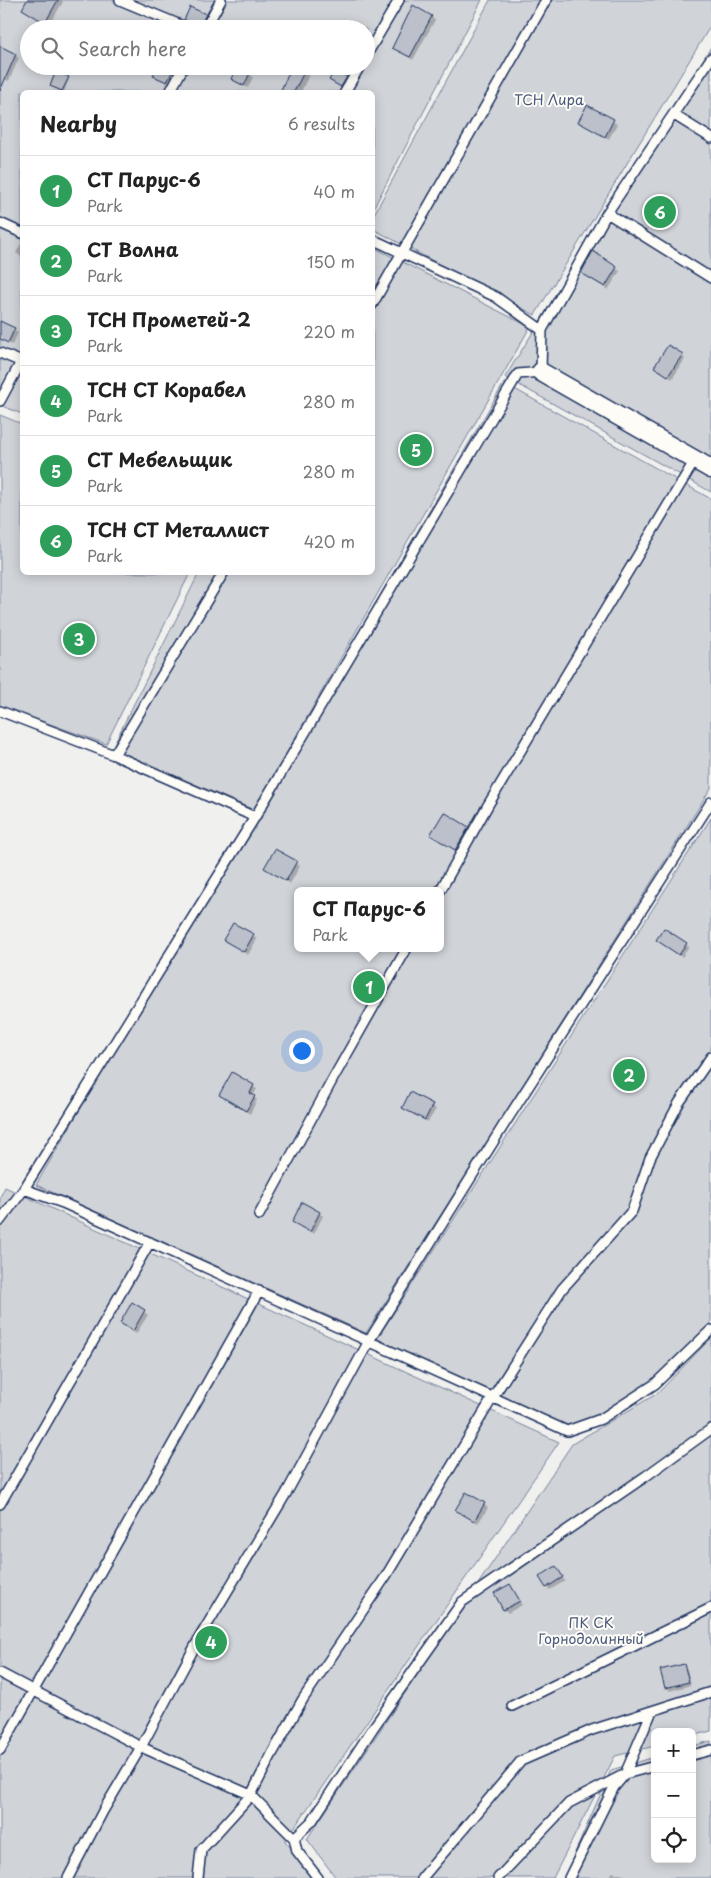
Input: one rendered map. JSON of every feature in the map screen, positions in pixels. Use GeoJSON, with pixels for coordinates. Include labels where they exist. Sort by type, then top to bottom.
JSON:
{"type":"FeatureCollection","features":[{"type":"Feature","properties":{"kind":"street"},"geometry":{"type":"LineString","coordinates":[[540,372],[711,469]]}},
{"type":"Feature","properties":{"kind":"lane"},"geometry":{"type":"LineString","coordinates":[[120,0],[168,20]]}},
{"type":"Feature","properties":{"kind":"lane"},"geometry":{"type":"LineString","coordinates":[[210,20],[221,0]]}},
{"type":"Feature","properties":{"kind":"lane"},"geometry":{"type":"LineString","coordinates":[[375,40],[398,0]]}},
{"type":"Feature","properties":{"kind":"lane"},"geometry":{"type":"LineString","coordinates":[[375,300],[546,0]]}},
{"type":"Feature","properties":{"kind":"lane"},"geometry":{"type":"LineString","coordinates":[[0,1221],[24,1189],[255,817],[518,374],[540,372],[542,330],[607,213],[711,58]]}},
{"type":"Feature","properties":{"kind":"lane"},"geometry":{"type":"LineString","coordinates":[[171,90],[179,75]]}},
{"type":"Feature","properties":{"kind":"lane"},"geometry":{"type":"LineString","coordinates":[[346,90],[355,75]]}},
{"type":"Feature","properties":{"kind":"lane"},"geometry":{"type":"LineString","coordinates":[[674,115],[711,138]]}},
{"type":"Feature","properties":{"kind":"lane"},"geometry":{"type":"LineString","coordinates":[[607,213],[711,278]]}},
{"type":"Feature","properties":{"kind":"lane"},"geometry":{"type":"LineString","coordinates":[[0,223],[20,232]]}},
{"type":"Feature","properties":{"kind":"lane"},"geometry":{"type":"LineString","coordinates":[[375,240],[496,297],[542,330]]}},
{"type":"Feature","properties":{"kind":"lane"},"geometry":{"type":"LineString","coordinates":[[0,353],[20,360]]}},
{"type":"Feature","properties":{"kind":"lane"},"geometry":{"type":"LineString","coordinates":[[0,401],[20,365]]}},
{"type":"Feature","properties":{"kind":"lane"},"geometry":{"type":"LineString","coordinates":[[442,887],[488,805],[695,460]]}},
{"type":"Feature","properties":{"kind":"lane"},"geometry":{"type":"LineString","coordinates":[[114,755],[222,575]]}},
{"type":"Feature","properties":{"kind":"lane"},"geometry":{"type":"LineString","coordinates":[[0,711],[114,755],[255,817]]}},
{"type":"Feature","properties":{"kind":"lane"},"geometry":{"type":"LineString","coordinates":[[68,1878],[103,1810],[141,1747],[201,1635],[287,1492],[369,1341],[505,1123],[711,802]]}},
{"type":"Feature","properties":{"kind":"lane"},"geometry":{"type":"LineString","coordinates":[[259,1215],[405,952]]}},
{"type":"Feature","properties":{"kind":"lane"},"geometry":{"type":"LineString","coordinates":[[198,1878],[201,1850],[251,1795],[272,1754],[304,1700],[386,1576],[493,1397],[562,1289],[632,1211],[650,1158],[680,1103],[711,1057]]}},
{"type":"Feature","properties":{"kind":"lane"},"geometry":{"type":"LineString","coordinates":[[24,1189],[64,1203],[567,1431],[601,1418],[655,1384],[711,1330]]}},
{"type":"Feature","properties":{"kind":"lane"},"geometry":{"type":"LineString","coordinates":[[0,1504],[150,1242]]}},
{"type":"Feature","properties":{"kind":"lane"},"geometry":{"type":"LineString","coordinates":[[0,1750],[89,1596],[259,1292]]}},
{"type":"Feature","properties":{"kind":"lane"},"geometry":{"type":"LineString","coordinates":[[294,1838],[312,1821],[373,1728],[462,1602],[646,1476],[711,1429]]}},
{"type":"Feature","properties":{"kind":"lane"},"geometry":{"type":"LineString","coordinates":[[512,1706],[711,1608]]}},
{"type":"Feature","properties":{"kind":"lane"},"geometry":{"type":"LineString","coordinates":[[0,1673],[141,1747],[251,1795],[294,1838],[297,1851],[318,1878]]}},
{"type":"Feature","properties":{"kind":"lane"},"geometry":{"type":"LineString","coordinates":[[422,1878],[521,1761],[592,1730],[711,1692]]}},
{"type":"Feature","properties":{"kind":"lane"},"geometry":{"type":"LineString","coordinates":[[569,1878],[614,1787],[625,1774],[652,1711]]}},
{"type":"Feature","properties":{"kind":"lane"},"geometry":{"type":"LineString","coordinates":[[696,1754],[711,1750]]}},
{"type":"Feature","properties":{"kind":"lane"},"geometry":{"type":"LineString","coordinates":[[498,1878],[568,1803],[625,1774],[651,1767]]}},
{"type":"Feature","properties":{"kind":"green space"},"geometry":{"type":"Polygon","coordinates":[[[0,0],[482,0],[375,205],[375,90],[20,90],[20,413],[0,405],[0,0]]]}},
{"type":"Feature","properties":{"kind":"green space","name":"ТСН Лира"},"geometry":{"type":"Polygon","coordinates":[[[490,0],[711,0],[711,25],[535,315],[375,230],[375,212],[490,0]]]}},
{"type":"Feature","properties":{"kind":"green space"},"geometry":{"type":"Polygon","coordinates":[[[711,47],[711,492],[505,377],[711,47]]]}},
{"type":"Feature","properties":{"kind":"green space"},"geometry":{"type":"Polygon","coordinates":[[[375,248],[530,327],[254,810],[112,748],[198,575],[375,575],[375,248]]]}},
{"type":"Feature","properties":{"kind":"green space"},"geometry":{"type":"Polygon","coordinates":[[[504,383],[711,499],[711,788],[366,1333],[36,1185],[504,383]]]}},
{"type":"Feature","properties":{"kind":"green space"},"geometry":{"type":"Polygon","coordinates":[[[0,415],[20,423],[20,575],[189,575],[106,744],[0,706],[0,415]]]}},
{"type":"Feature","properties":{"kind":"green space"},"geometry":{"type":"Polygon","coordinates":[[[711,818],[711,1332],[655,1390],[568,1437],[377,1339],[711,818]]]}},
{"type":"Feature","properties":{"kind":"green space"},"geometry":{"type":"Polygon","coordinates":[[[5,1187],[559,1442],[285,1841],[316,1878],[0,1878],[0,1197],[5,1187]]]}},
{"type":"Feature","properties":{"kind":"green space","name":"ПК СК Горнодолинный"},"geometry":{"type":"Polygon","coordinates":[[[711,1338],[711,1731],[696,1735],[696,1728],[651,1728],[651,1747],[615,1756],[553,1878],[336,1878],[307,1839],[572,1444],[658,1393],[711,1338]]]}},
{"type":"Feature","properties":{"kind":"green space"},"geometry":{"type":"Polygon","coordinates":[[[711,1741],[711,1878],[564,1878],[611,1770],[651,1758],[651,1863],[696,1863],[696,1745],[711,1741]]]}},
{"type":"Feature","properties":{"kind":"building"},"geometry":{"type":"Polygon","coordinates":[[[27,0],[58,0],[47,20],[40,20],[22,9],[27,0]]]}},
{"type":"Feature","properties":{"kind":"building"},"geometry":{"type":"Polygon","coordinates":[[[413,5],[432,16],[410,57],[392,48],[413,5]]]}},
{"type":"Feature","properties":{"kind":"building"},"geometry":{"type":"Polygon","coordinates":[[[190,7],[206,14],[203,20],[184,20],[190,7]]]}},
{"type":"Feature","properties":{"kind":"building"},"geometry":{"type":"Polygon","coordinates":[[[0,46],[16,54],[0,91],[0,46]]]}},
{"type":"Feature","properties":{"kind":"building"},"geometry":{"type":"Polygon","coordinates":[[[54,75],[69,77],[62,90],[50,86],[54,75]]]}},
{"type":"Feature","properties":{"kind":"building"},"geometry":{"type":"Polygon","coordinates":[[[153,75],[170,75],[167,82],[153,75]]]}},
{"type":"Feature","properties":{"kind":"building"},"geometry":{"type":"Polygon","coordinates":[[[233,75],[249,75],[244,86],[231,79],[233,75]]]}},
{"type":"Feature","properties":{"kind":"building"},"geometry":{"type":"Polygon","coordinates":[[[288,75],[302,75],[295,90],[281,90],[288,75]]]}},
{"type":"Feature","properties":{"kind":"building"},"geometry":{"type":"Polygon","coordinates":[[[332,75],[344,75],[347,77],[341,87],[329,80],[332,75]]]}},
{"type":"Feature","properties":{"kind":"building"},"geometry":{"type":"Polygon","coordinates":[[[587,105],[614,119],[605,137],[578,122],[587,105]]]}},
{"type":"Feature","properties":{"kind":"building"},"geometry":{"type":"Polygon","coordinates":[[[593,251],[617,267],[605,287],[581,273],[593,251]]]}},
{"type":"Feature","properties":{"kind":"building"},"geometry":{"type":"Polygon","coordinates":[[[0,321],[15,328],[8,343],[0,339],[0,321]]]}},
{"type":"Feature","properties":{"kind":"building"},"geometry":{"type":"Polygon","coordinates":[[[668,345],[683,354],[668,376],[654,367],[668,345]]]}},
{"type":"Feature","properties":{"kind":"building"},"geometry":{"type":"Polygon","coordinates":[[[444,812],[469,827],[455,850],[430,835],[444,812]]]}},
{"type":"Feature","properties":{"kind":"building"},"geometry":{"type":"Polygon","coordinates":[[[275,849],[297,861],[286,881],[264,868],[275,849]]]}},
{"type":"Feature","properties":{"kind":"building"},"geometry":{"type":"Polygon","coordinates":[[[233,923],[254,934],[244,952],[223,940],[233,923]]]}},
{"type":"Feature","properties":{"kind":"building"},"geometry":{"type":"Polygon","coordinates":[[[664,928],[687,943],[679,955],[656,940],[664,928]]]}},
{"type":"Feature","properties":{"kind":"building"},"geometry":{"type":"Polygon","coordinates":[[[232,1072],[254,1085],[250,1093],[255,1096],[246,1111],[219,1095],[232,1072]]]}},
{"type":"Feature","properties":{"kind":"building"},"geometry":{"type":"Polygon","coordinates":[[[410,1092],[433,1104],[425,1120],[402,1108],[410,1092]]]}},
{"type":"Feature","properties":{"kind":"building"},"geometry":{"type":"Polygon","coordinates":[[[302,1202],[320,1212],[310,1232],[292,1222],[302,1202]]]}},
{"type":"Feature","properties":{"kind":"building"},"geometry":{"type":"Polygon","coordinates":[[[132,1302],[145,1310],[133,1331],[120,1323],[132,1302]]]}},
{"type":"Feature","properties":{"kind":"building"},"geometry":{"type":"Polygon","coordinates":[[[466,1492],[485,1503],[474,1521],[455,1510],[466,1492]]]}},
{"type":"Feature","properties":{"kind":"building"},"geometry":{"type":"Polygon","coordinates":[[[556,1566],[563,1577],[546,1588],[539,1577],[556,1566]]]}},
{"type":"Feature","properties":{"kind":"building"},"geometry":{"type":"Polygon","coordinates":[[[510,1584],[520,1601],[503,1610],[494,1593],[510,1584]]]}},
{"type":"Feature","properties":{"kind":"building"},"geometry":{"type":"Polygon","coordinates":[[[684,1664],[689,1682],[665,1688],[660,1670],[684,1664]]]}},
{"type":"Feature","properties":{"kind":"place","name":"ТСН СТ Металлист"},"geometry":{"type":"Point","coordinates":[660,212]}},
{"type":"Feature","properties":{"kind":"place","name":"СТ Мебельщик"},"geometry":{"type":"Point","coordinates":[416,450]}},
{"type":"Feature","properties":{"kind":"place","name":"ТСН Прометей-2"},"geometry":{"type":"Point","coordinates":[79,639]}},
{"type":"Feature","properties":{"kind":"place","name":"СТ Парус-6"},"geometry":{"type":"Point","coordinates":[369,987]}},
{"type":"Feature","properties":{"kind":"place","name":"СТ Волна"},"geometry":{"type":"Point","coordinates":[629,1075]}},
{"type":"Feature","properties":{"kind":"place","name":"ТСН СТ Корабел"},"geometry":{"type":"Point","coordinates":[211,1642]}}]}
